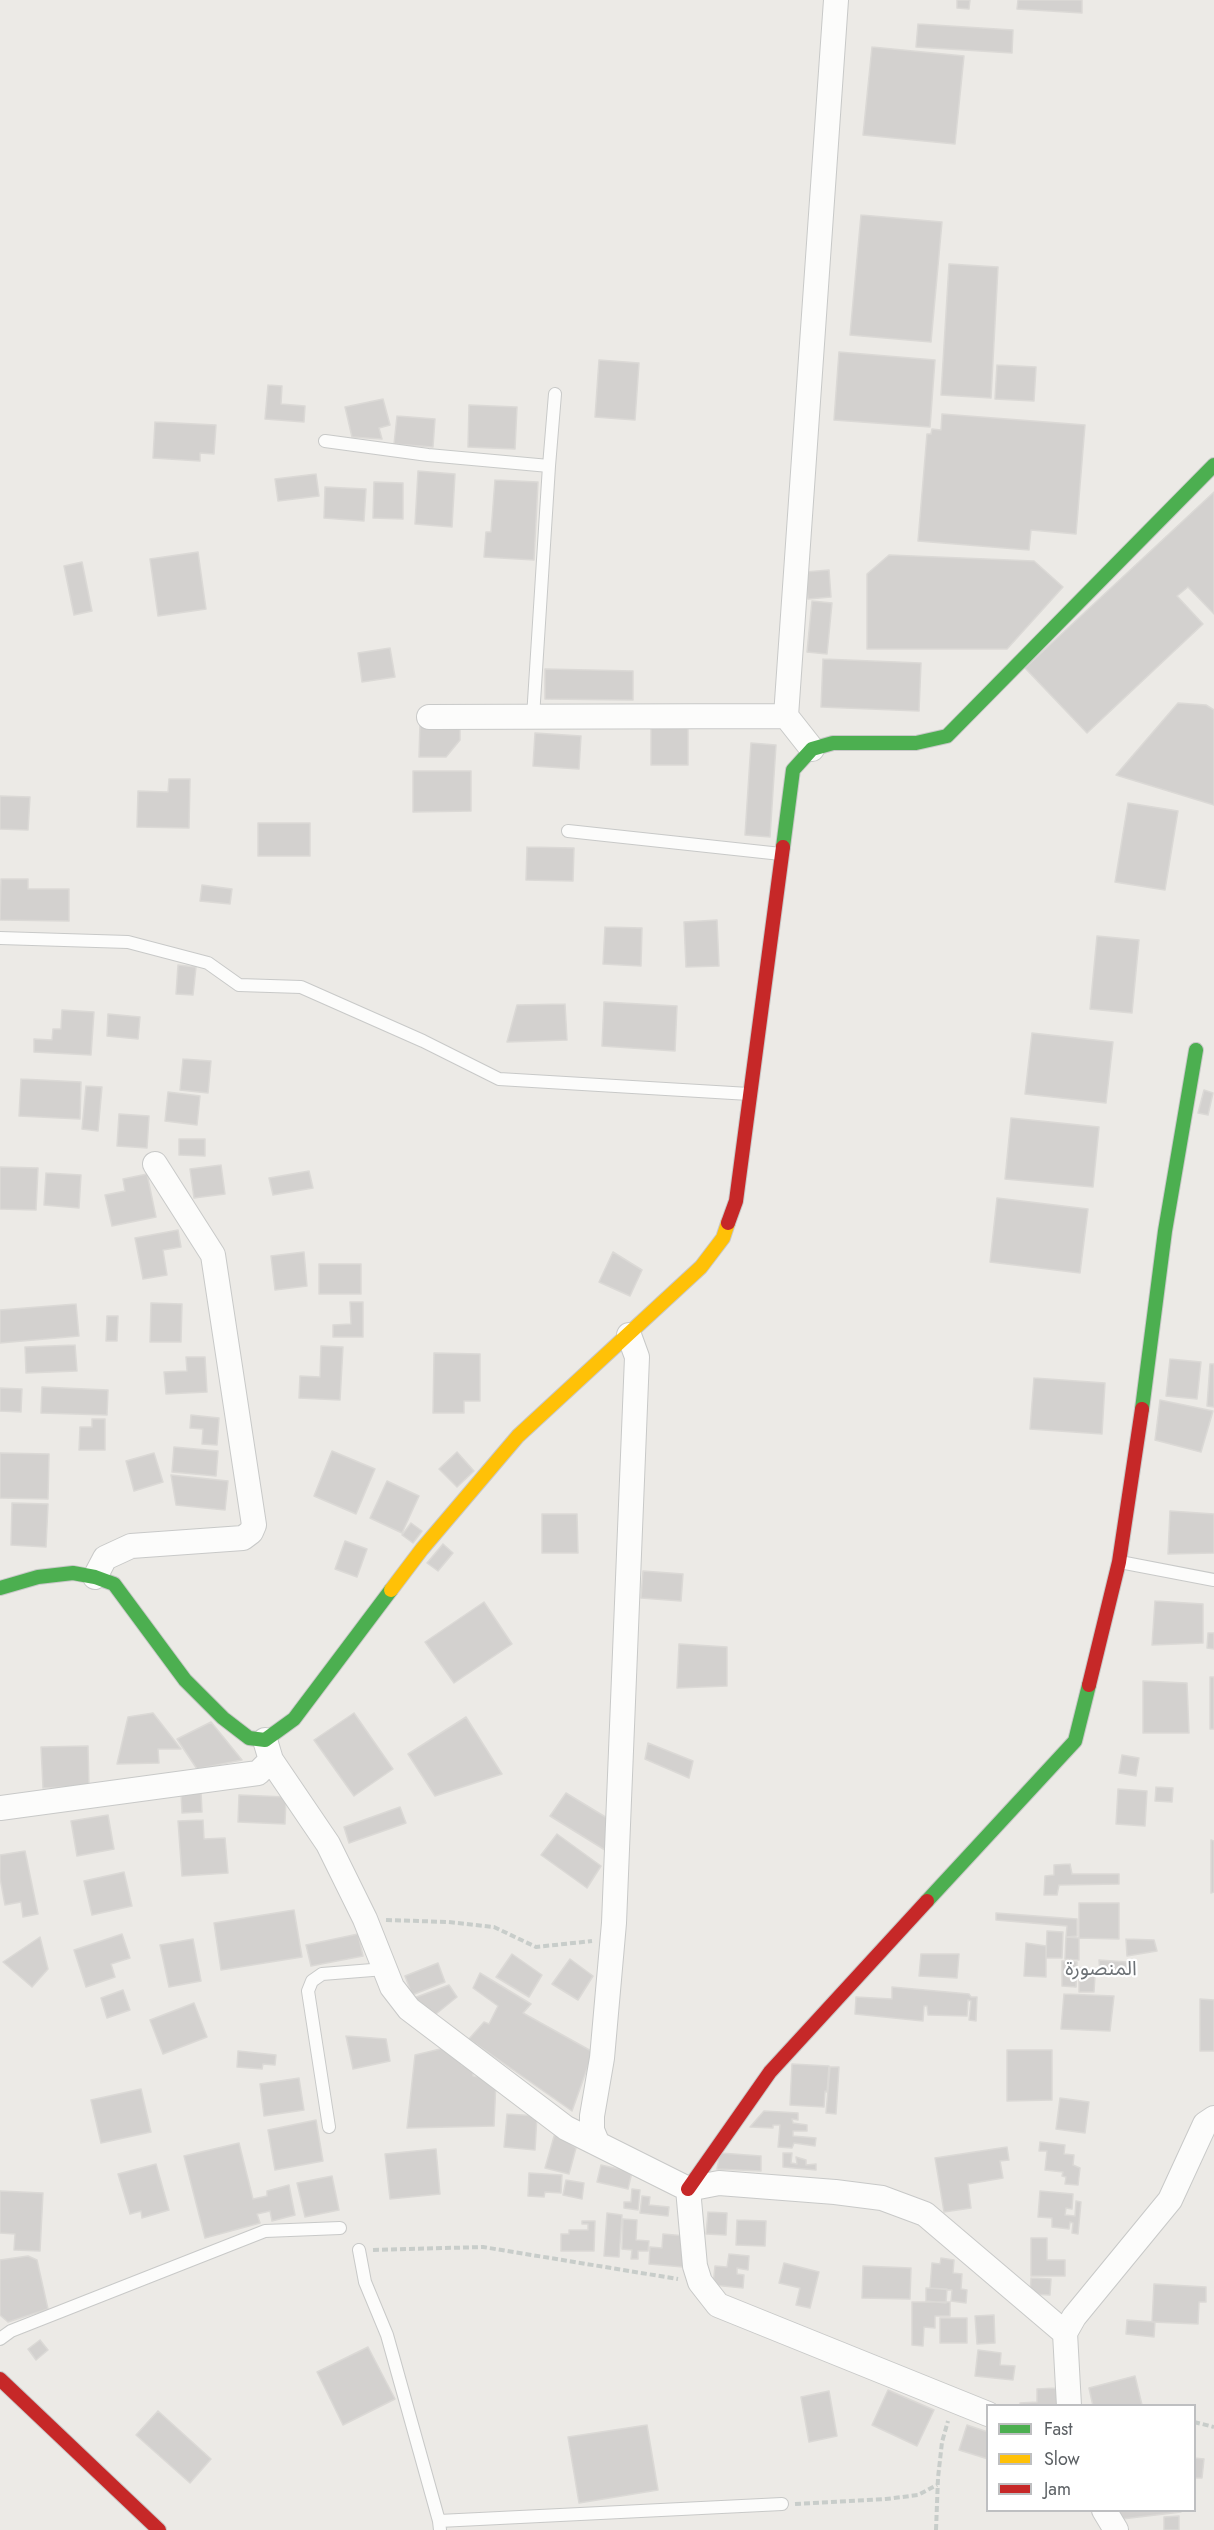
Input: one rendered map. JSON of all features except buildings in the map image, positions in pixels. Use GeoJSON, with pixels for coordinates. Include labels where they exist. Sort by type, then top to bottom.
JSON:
{"type":"FeatureCollection","features":[{"type":"Feature","properties":{"kind":"street"},"geometry":{"type":"LineString","coordinates":[[812,749],[786,716],[836,0]]}},
{"type":"Feature","properties":{"kind":"street"},"geometry":{"type":"LineString","coordinates":[[0,1808],[258,1773],[279,1732],[294,1719],[422,1549],[518,1436],[701,1267],[723,1238],[736,1201],[793,770],[812,749],[833,743],[916,744],[947,736],[1214,465]]}},
{"type":"Feature","properties":{"kind":"street"},"geometry":{"type":"LineString","coordinates":[[429,717],[786,716]]}},
{"type":"Feature","properties":{"kind":"street"},"geometry":{"type":"LineString","coordinates":[[986,2414],[718,2305],[700,2282],[695,2266],[688,2188],[770,2072],[1075,1741],[1119,1562],[1149,1361],[1165,1231],[1196,1050]]}},
{"type":"Feature","properties":{"kind":"street"},"geometry":{"type":"LineString","coordinates":[[95,1577],[105,1558],[131,1546],[243,1538],[251,1532],[254,1525],[213,1255],[155,1164]]}},
{"type":"Feature","properties":{"kind":"street"},"geometry":{"type":"LineString","coordinates":[[597,2142],[592,2130],[592,2116],[602,2058],[613,1948],[637,1357],[629,1335]]}},
{"type":"Feature","properties":{"kind":"street"},"geometry":{"type":"LineString","coordinates":[[0,1588],[38,1577],[73,1573],[95,1577],[114,1584],[185,1680],[223,1719],[268,1750],[328,1844],[365,1919],[392,1987],[409,2009],[567,2128],[688,2188],[719,2183],[835,2192],[882,2198],[925,2214],[1065,2333]]}},
{"type":"Feature","properties":{"kind":"street"},"geometry":{"type":"LineString","coordinates":[[1069,2404],[1065,2333],[1074,2317],[1170,2200],[1205,2124],[1214,2118]]}},
{"type":"Feature","properties":{"kind":"street"},"geometry":{"type":"LineString","coordinates":[[0,2379],[159,2530]]}},
{"type":"Feature","properties":{"kind":"street"},"geometry":{"type":"LineString","coordinates":[[1105,2512],[1116,2530]]}},
{"type":"Feature","properties":{"kind":"lane"},"geometry":{"type":"LineString","coordinates":[[533,717],[555,394]]}},
{"type":"Feature","properties":{"kind":"lane"},"geometry":{"type":"LineString","coordinates":[[325,441],[428,455],[549,466]]}},
{"type":"Feature","properties":{"kind":"lane"},"geometry":{"type":"LineString","coordinates":[[568,831],[782,855]]}},
{"type":"Feature","properties":{"kind":"lane"},"geometry":{"type":"LineString","coordinates":[[0,939],[128,942],[208,963],[239,985],[301,987],[423,1041],[500,1079],[750,1094]]}},
{"type":"Feature","properties":{"kind":"lane"},"geometry":{"type":"LineString","coordinates":[[1119,1562],[1214,1580]]}},
{"type":"Feature","properties":{"kind":"lane"},"geometry":{"type":"LineString","coordinates":[[329,2127],[308,1991],[312,1981],[322,1974],[385,1969]]}},
{"type":"Feature","properties":{"kind":"lane"},"geometry":{"type":"LineString","coordinates":[[0,2339],[11,2331],[265,2231],[340,2228]]}},
{"type":"Feature","properties":{"kind":"lane"},"geometry":{"type":"LineString","coordinates":[[359,2250],[365,2282],[387,2335],[440,2525],[782,2504]]}},
{"type":"Feature","properties":{"kind":"path"},"geometry":{"type":"LineString","coordinates":[[365,1919],[448,1922],[494,1927],[536,1947],[588,1939],[613,1948]]}},
{"type":"Feature","properties":{"kind":"path"},"geometry":{"type":"LineString","coordinates":[[359,2250],[483,2247],[700,2282]]}},
{"type":"Feature","properties":{"kind":"path"},"geometry":{"type":"LineString","coordinates":[[936,2530],[937,2486],[942,2442],[948,2421],[958,2402]]}},
{"type":"Feature","properties":{"kind":"path"},"geometry":{"type":"LineString","coordinates":[[1196,2422],[1214,2427]]}},
{"type":"Feature","properties":{"kind":"path"},"geometry":{"type":"LineString","coordinates":[[782,2504],[827,2504],[886,2499],[918,2494],[937,2486]]}},
{"type":"Feature","properties":{"kind":"traffic: fast"},"geometry":{"type":"LineString","coordinates":[[783,847],[793,770],[812,749],[833,743],[916,743],[947,736],[1214,465]]}},
{"type":"Feature","properties":{"kind":"traffic: fast"},"geometry":{"type":"LineString","coordinates":[[1142,1409],[1165,1231],[1196,1050]]}},
{"type":"Feature","properties":{"kind":"traffic: fast"},"geometry":{"type":"LineString","coordinates":[[0,1588],[38,1577],[73,1573],[95,1577],[114,1584],[185,1680],[223,1718],[249,1738],[265,1740],[294,1719],[391,1590]]}},
{"type":"Feature","properties":{"kind":"traffic: fast"},"geometry":{"type":"LineString","coordinates":[[927,1901],[1075,1741],[1089,1685]]}},
{"type":"Feature","properties":{"kind":"traffic: slow"},"geometry":{"type":"LineString","coordinates":[[391,1590],[422,1549],[518,1436],[701,1267],[723,1238],[728,1223]]}},
{"type":"Feature","properties":{"kind":"traffic: jam"},"geometry":{"type":"LineString","coordinates":[[728,1223],[736,1201],[783,847]]}},
{"type":"Feature","properties":{"kind":"traffic: jam"},"geometry":{"type":"LineString","coordinates":[[1089,1685],[1119,1562],[1142,1409]]}},
{"type":"Feature","properties":{"kind":"traffic: jam"},"geometry":{"type":"LineString","coordinates":[[688,2189],[770,2072],[927,1901]]}},
{"type":"Feature","properties":{"kind":"traffic: jam"},"geometry":{"type":"LineString","coordinates":[[0,2379],[159,2530]]}},
{"type":"Feature","properties":{"kind":"district","name":"المنصورة"},"geometry":{"type":"Point","coordinates":[1101,1970]}}]}
